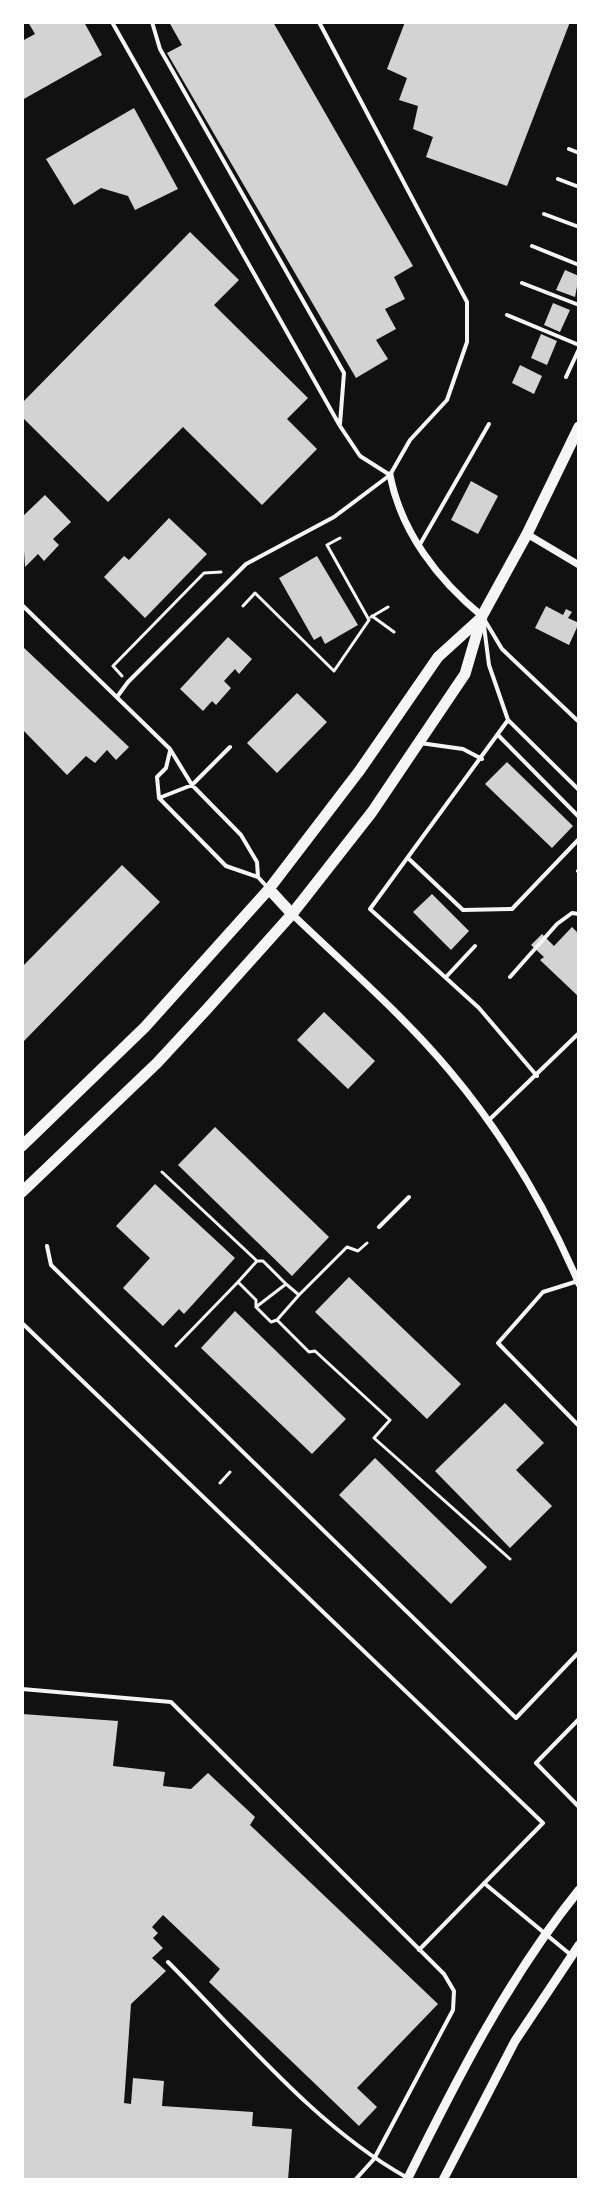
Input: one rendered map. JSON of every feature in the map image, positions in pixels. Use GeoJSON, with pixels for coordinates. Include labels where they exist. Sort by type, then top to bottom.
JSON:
{"type":"FeatureCollection","features":[{"type":"Feature","properties":{"kind":"main road"},"geometry":{"type":"LineString","coordinates":[[22,1192],[157,1063],[292,914],[420,743],[465,674],[482,616],[527,534],[579,427]]}},
{"type":"Feature","properties":{"kind":"main road"},"geometry":{"type":"LineString","coordinates":[[22,1146],[145,1027],[269,889],[360,770],[438,657],[482,616]]}},
{"type":"Feature","properties":{"kind":"main road"},"geometry":{"type":"LineString","coordinates":[[269,889],[292,914]]}},
{"type":"Feature","properties":{"kind":"street"},"geometry":{"type":"LineString","coordinates":[[390,475],[400,515],[419,546],[457,596],[482,616]]}},
{"type":"Feature","properties":{"kind":"street"},"geometry":{"type":"LineString","coordinates":[[527,534],[579,565]]}},
{"type":"Feature","properties":{"kind":"street"},"geometry":{"type":"LineString","coordinates":[[292,914],[406,1024],[489,1120],[538,1202],[578,1283]]}},
{"type":"Feature","properties":{"kind":"street"},"geometry":{"type":"LineString","coordinates":[[407,2179],[480,2035],[546,1934],[579,1890]]}},
{"type":"Feature","properties":{"kind":"street"},"geometry":{"type":"LineString","coordinates":[[443,2180],[508,2053],[579,1945]]}},
{"type":"Feature","properties":{"kind":"lane"},"geometry":{"type":"LineString","coordinates":[[112,22],[340,426],[360,456],[390,475]]}},
{"type":"Feature","properties":{"kind":"lane"},"geometry":{"type":"LineString","coordinates":[[152,22],[160,49],[344,373],[340,426]]}},
{"type":"Feature","properties":{"kind":"lane"},"geometry":{"type":"LineString","coordinates":[[117,697],[128,682],[246,564],[334,517],[390,475],[410,440],[447,400],[467,342],[467,302],[320,23]]}},
{"type":"Feature","properties":{"kind":"lane"},"geometry":{"type":"LineString","coordinates":[[569,149],[579,153]]}},
{"type":"Feature","properties":{"kind":"lane"},"geometry":{"type":"LineString","coordinates":[[558,179],[579,187]]}},
{"type":"Feature","properties":{"kind":"lane"},"geometry":{"type":"LineString","coordinates":[[544,214],[579,227]]}},
{"type":"Feature","properties":{"kind":"lane"},"geometry":{"type":"LineString","coordinates":[[532,246],[579,265]]}},
{"type":"Feature","properties":{"kind":"lane"},"geometry":{"type":"LineString","coordinates":[[522,283],[579,305]]}},
{"type":"Feature","properties":{"kind":"lane"},"geometry":{"type":"LineString","coordinates":[[507,315],[579,347],[566,377]]}},
{"type":"Feature","properties":{"kind":"lane"},"geometry":{"type":"LineString","coordinates":[[419,546],[489,424]]}},
{"type":"Feature","properties":{"kind":"lane"},"geometry":{"type":"LineString","coordinates":[[22,605],[170,749],[192,785],[241,835],[257,862],[258,877]]}},
{"type":"Feature","properties":{"kind":"lane"},"geometry":{"type":"LineString","coordinates":[[482,616],[489,665],[508,720],[579,790]]}},
{"type":"Feature","properties":{"kind":"lane"},"geometry":{"type":"LineString","coordinates":[[482,616],[502,649],[579,722]]}},
{"type":"Feature","properties":{"kind":"lane"},"geometry":{"type":"LineString","coordinates":[[508,720],[370,909],[479,1008],[537,1076]]}},
{"type":"Feature","properties":{"kind":"lane"},"geometry":{"type":"LineString","coordinates":[[498,735],[579,817]]}},
{"type":"Feature","properties":{"kind":"lane"},"geometry":{"type":"LineString","coordinates":[[420,743],[463,749],[482,759]]}},
{"type":"Feature","properties":{"kind":"lane"},"geometry":{"type":"LineString","coordinates":[[159,798],[192,785],[230,747]]}},
{"type":"Feature","properties":{"kind":"lane"},"geometry":{"type":"LineString","coordinates":[[170,749],[166,768],[157,777],[159,798],[226,866],[258,877],[269,889]]}},
{"type":"Feature","properties":{"kind":"lane"},"geometry":{"type":"LineString","coordinates":[[409,859],[463,910],[512,909],[579,839]]}},
{"type":"Feature","properties":{"kind":"lane"},"geometry":{"type":"LineString","coordinates":[[510,977],[557,924],[572,913],[579,914]]}},
{"type":"Feature","properties":{"kind":"lane"},"geometry":{"type":"LineString","coordinates":[[446,977],[475,946]]}},
{"type":"Feature","properties":{"kind":"lane"},"geometry":{"type":"LineString","coordinates":[[489,1120],[579,1033]]}},
{"type":"Feature","properties":{"kind":"lane"},"geometry":{"type":"LineString","coordinates":[[379,1227],[409,1197]]}},
{"type":"Feature","properties":{"kind":"lane"},"geometry":{"type":"LineString","coordinates":[[47,1246],[51,1265],[516,1718],[579,1652]]}},
{"type":"Feature","properties":{"kind":"lane"},"geometry":{"type":"LineString","coordinates":[[578,1283],[543,1292],[498,1343],[579,1426]]}},
{"type":"Feature","properties":{"kind":"lane"},"geometry":{"type":"LineString","coordinates":[[22,1323],[543,1823],[419,1950]]}},
{"type":"Feature","properties":{"kind":"lane"},"geometry":{"type":"LineString","coordinates":[[22,1689],[171,1702],[444,1974],[454,1991],[453,2010],[374,2159],[355,2180]]}},
{"type":"Feature","properties":{"kind":"lane"},"geometry":{"type":"LineString","coordinates":[[579,1719],[536,1763],[579,1807]]}},
{"type":"Feature","properties":{"kind":"lane"},"geometry":{"type":"LineString","coordinates":[[484,1883],[571,1955]]}},
{"type":"Feature","properties":{"kind":"lane"},"geometry":{"type":"LineString","coordinates":[[168,1962],[329,2122],[374,2159],[407,2179]]}},
{"type":"Feature","properties":{"kind":"path"},"geometry":{"type":"LineString","coordinates":[[340,538],[327,545],[370,618],[394,632]]}},
{"type":"Feature","properties":{"kind":"path"},"geometry":{"type":"LineString","coordinates":[[122,676],[113,666],[204,573],[221,572]]}},
{"type":"Feature","properties":{"kind":"path"},"geometry":{"type":"LineString","coordinates":[[243,606],[253,592],[334,671],[370,618],[388,607]]}},
{"type":"Feature","properties":{"kind":"path"},"geometry":{"type":"LineString","coordinates":[[162,1172],[257,1261],[263,1261],[299,1295]]}},
{"type":"Feature","properties":{"kind":"path"},"geometry":{"type":"LineString","coordinates":[[238,1282],[256,1300],[256,1307],[271,1322],[277,1320],[347,1247],[358,1251],[367,1243]]}},
{"type":"Feature","properties":{"kind":"path"},"geometry":{"type":"LineString","coordinates":[[176,1346],[257,1261]]}},
{"type":"Feature","properties":{"kind":"path"},"geometry":{"type":"LineString","coordinates":[[256,1307],[286,1284]]}},
{"type":"Feature","properties":{"kind":"path"},"geometry":{"type":"LineString","coordinates":[[277,1320],[309,1352],[315,1351],[390,1420],[374,1438],[510,1559]]}},
{"type":"Feature","properties":{"kind":"path"},"geometry":{"type":"LineString","coordinates":[[220,1483],[230,1472]]}},
{"type":"Feature","properties":{"kind":"building"},"geometry":{"type":"Polygon","coordinates":[[[28,22],[84,22],[102,55],[22,100],[22,41],[35,34],[28,22]]]}},
{"type":"Feature","properties":{"kind":"building"},"geometry":{"type":"Polygon","coordinates":[[[169,22],[273,22],[413,266],[394,277],[405,299],[385,309],[396,329],[376,340],[388,359],[356,378],[167,53],[182,45],[169,22]]]}},
{"type":"Feature","properties":{"kind":"building"},"geometry":{"type":"Polygon","coordinates":[[[405,22],[570,22],[507,186],[426,157],[433,137],[413,129],[418,106],[399,100],[407,78],[387,69],[405,22]]]}},
{"type":"Feature","properties":{"kind":"building"},"geometry":{"type":"Polygon","coordinates":[[[134,108],[178,189],[135,210],[128,196],[101,188],[74,205],[46,159],[134,108]]]}},
{"type":"Feature","properties":{"kind":"building"},"geometry":{"type":"Polygon","coordinates":[[[190,232],[239,280],[214,305],[308,398],[287,419],[317,449],[262,505],[183,427],[108,502],[22,417],[22,403],[190,232]]]}},
{"type":"Feature","properties":{"kind":"building"},"geometry":{"type":"Polygon","coordinates":[[[565,270],[579,276],[575,297],[556,290],[565,270]]]}},
{"type":"Feature","properties":{"kind":"building"},"geometry":{"type":"Polygon","coordinates":[[[553,303],[570,310],[560,332],[544,325],[553,303]]]}},
{"type":"Feature","properties":{"kind":"building"},"geometry":{"type":"Polygon","coordinates":[[[541,334],[557,341],[547,365],[531,358],[541,334]]]}},
{"type":"Feature","properties":{"kind":"building"},"geometry":{"type":"Polygon","coordinates":[[[520,365],[542,376],[534,394],[512,383],[520,365]]]}},
{"type":"Feature","properties":{"kind":"building"},"geometry":{"type":"Polygon","coordinates":[[[471,481],[498,496],[478,534],[451,520],[471,481]]]}},
{"type":"Feature","properties":{"kind":"building"},"geometry":{"type":"Polygon","coordinates":[[[45,495],[71,522],[53,539],[59,545],[44,561],[38,554],[25,567],[22,517],[45,495]]]}},
{"type":"Feature","properties":{"kind":"building"},"geometry":{"type":"Polygon","coordinates":[[[169,518],[207,554],[145,618],[104,577],[124,556],[129,560],[169,518]]]}},
{"type":"Feature","properties":{"kind":"building"},"geometry":{"type":"Polygon","coordinates":[[[317,556],[358,625],[325,644],[321,636],[314,640],[279,578],[317,556]]]}},
{"type":"Feature","properties":{"kind":"building"},"geometry":{"type":"Polygon","coordinates":[[[546,606],[563,615],[566,609],[572,612],[568,618],[579,623],[569,645],[535,628],[546,606]]]}},
{"type":"Feature","properties":{"kind":"building"},"geometry":{"type":"Polygon","coordinates":[[[228,637],[252,659],[239,674],[235,669],[224,681],[231,688],[216,705],[212,701],[203,711],[180,689],[228,637]]]}},
{"type":"Feature","properties":{"kind":"building"},"geometry":{"type":"Polygon","coordinates":[[[22,646],[129,747],[116,760],[107,750],[95,763],[86,756],[67,775],[22,729],[22,646]]]}},
{"type":"Feature","properties":{"kind":"building"},"geometry":{"type":"Polygon","coordinates":[[[297,693],[327,722],[277,773],[247,743],[297,693]]]}},
{"type":"Feature","properties":{"kind":"building"},"geometry":{"type":"Polygon","coordinates":[[[507,762],[573,826],[552,848],[485,784],[507,762]]]}},
{"type":"Feature","properties":{"kind":"building"},"geometry":{"type":"Polygon","coordinates":[[[122,865],[160,902],[22,1043],[22,967],[122,865]]]}},
{"type":"Feature","properties":{"kind":"building"},"geometry":{"type":"Polygon","coordinates":[[[432,894],[469,931],[451,950],[413,912],[432,894]]]}},
{"type":"Feature","properties":{"kind":"building"},"geometry":{"type":"Polygon","coordinates":[[[572,927],[579,934],[579,997],[540,960],[544,957],[531,945],[542,934],[554,946],[572,927]]]}},
{"type":"Feature","properties":{"kind":"building"},"geometry":{"type":"Polygon","coordinates":[[[324,1012],[375,1061],[348,1089],[297,1040],[324,1012]]]}},
{"type":"Feature","properties":{"kind":"building"},"geometry":{"type":"Polygon","coordinates":[[[215,1127],[329,1237],[292,1276],[178,1165],[215,1127]]]}},
{"type":"Feature","properties":{"kind":"building"},"geometry":{"type":"Polygon","coordinates":[[[155,1184],[235,1258],[184,1314],[179,1309],[163,1326],[123,1288],[150,1258],[116,1226],[155,1184]]]}},
{"type":"Feature","properties":{"kind":"building"},"geometry":{"type":"Polygon","coordinates":[[[349,1277],[461,1384],[427,1419],[315,1312],[349,1277]]]}},
{"type":"Feature","properties":{"kind":"building"},"geometry":{"type":"Polygon","coordinates":[[[235,1311],[346,1419],[312,1454],[201,1348],[235,1311]]]}},
{"type":"Feature","properties":{"kind":"building"},"geometry":{"type":"Polygon","coordinates":[[[505,1403],[544,1443],[516,1470],[552,1506],[510,1548],[435,1471],[505,1403]]]}},
{"type":"Feature","properties":{"kind":"building"},"geometry":{"type":"Polygon","coordinates":[[[375,1458],[487,1567],[451,1604],[339,1495],[375,1458]]]}},
{"type":"Feature","properties":{"kind":"building"},"geometry":{"type":"Polygon","coordinates":[[[22,1714],[118,1721],[113,1766],[165,1772],[163,1786],[191,1789],[208,1773],[255,1817],[250,1825],[438,2004],[357,2088],[377,2107],[359,2126],[209,1982],[220,1969],[163,1915],[152,1927],[158,1933],[153,1938],[163,1948],[152,1958],[166,1971],[131,2004],[124,2103],[131,2104],[133,2078],[164,2081],[162,2106],[253,2112],[252,2126],[292,2129],[288,2180],[22,2180],[22,1714]]]}}]}
